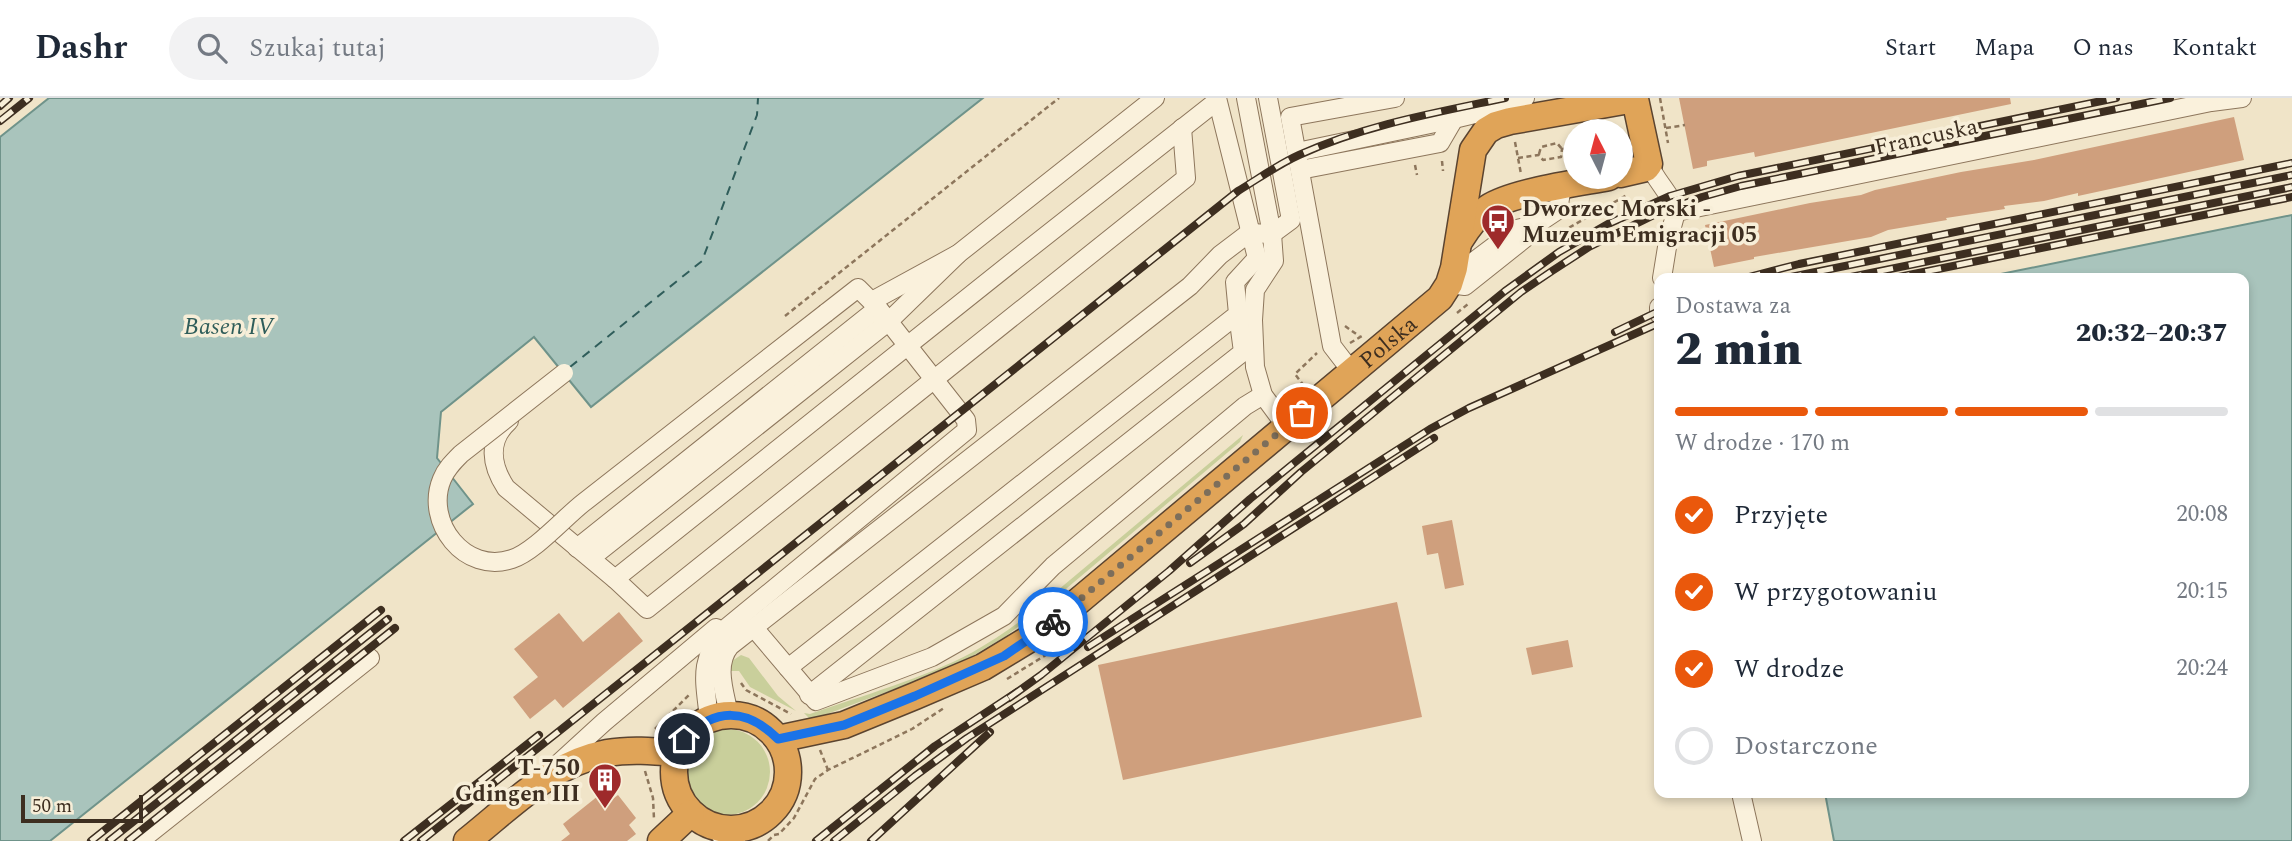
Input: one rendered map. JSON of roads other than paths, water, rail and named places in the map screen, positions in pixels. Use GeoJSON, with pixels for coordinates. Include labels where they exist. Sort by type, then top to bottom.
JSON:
{"type":"FeatureCollection","features":[{"type":"Feature","properties":{"kind":"highway"},"geometry":{"type":"LineString","coordinates":[[1453,266],[1473,150],[1479,139],[1496,125],[1532,107],[1635,99],[1649,164],[1646,168],[1633,171]]}},
{"type":"Feature","properties":{"kind":"highway","name":"Polska"},"geometry":{"type":"LineString","coordinates":[[783,751],[983,667],[1044,630],[1286,426],[1345,363],[1440,298],[1472,222],[1491,206],[1506,200],[1562,187]]}},
{"type":"Feature","properties":{"kind":"highway"},"geometry":{"type":"LineString","coordinates":[[719,717],[748,718],[764,726],[783,751],[788,780],[782,798],[772,812],[758,823],[729,835],[691,813],[679,798],[673,768],[684,739],[695,727],[719,717]]}},
{"type":"Feature","properties":{"kind":"highway"},"geometry":{"type":"LineString","coordinates":[[467,841],[535,787],[568,765],[606,753],[642,750],[677,753]]}},
{"type":"Feature","properties":{"kind":"highway"},"geometry":{"type":"LineString","coordinates":[[658,834],[691,813]]}},
{"type":"Feature","properties":{"kind":"lane"},"geometry":{"type":"LineString","coordinates":[[584,553],[879,310],[958,254],[1155,98]]}},
{"type":"Feature","properties":{"kind":"lane"},"geometry":{"type":"LineString","coordinates":[[1247,98],[1272,234],[1273,261],[1255,290],[1255,367],[1263,395],[1286,426]]}},
{"type":"Feature","properties":{"kind":"lane"},"geometry":{"type":"LineString","coordinates":[[719,717],[722,659],[730,646],[1190,286],[1220,255],[1249,233],[1272,234],[1291,220],[1268,98]]}},
{"type":"Feature","properties":{"kind":"lane"},"geometry":{"type":"LineString","coordinates":[[1345,363],[1332,346],[1290,117],[1395,98]]}},
{"type":"Feature","properties":{"kind":"lane","name":"Francuska"},"geometry":{"type":"LineString","coordinates":[[1676,212],[2211,102],[2242,98]]}},
{"type":"Feature","properties":{"kind":"lane"},"geometry":{"type":"LineString","coordinates":[[615,579],[1217,99],[1257,258],[1235,282],[1243,352],[809,695]]}},
{"type":"Feature","properties":{"kind":"lane"},"geometry":{"type":"LineString","coordinates":[[1299,161],[1504,107],[1532,107]]}},
{"type":"Feature","properties":{"kind":"lane"},"geometry":{"type":"LineString","coordinates":[[719,717],[705,668],[711,647],[725,629],[967,430],[966,420],[934,378],[858,288],[575,509],[524,553],[512,559],[483,561],[457,547],[447,535],[438,506],[442,478],[450,465],[564,373],[502,427],[496,436],[493,454],[498,476],[506,488],[584,553],[615,579],[646,610],[934,378],[1186,178],[1182,128]]}},
{"type":"Feature","properties":{"kind":"lane"},"geometry":{"type":"LineString","coordinates":[[1649,164],[1654,176],[1670,196],[1676,212],[1663,273]]}},
{"type":"Feature","properties":{"kind":"lane"},"geometry":{"type":"LineString","coordinates":[[1453,266],[1465,286],[1524,239],[1537,224],[1558,210],[1562,187]]}},
{"type":"Feature","properties":{"kind":"lane"},"geometry":{"type":"LineString","coordinates":[[879,310],[958,254]]}},
{"type":"Feature","properties":{"kind":"lane"},"geometry":{"type":"LineString","coordinates":[[788,668],[1238,314]]}},
{"type":"Feature","properties":{"kind":"lane"},"geometry":{"type":"LineString","coordinates":[[755,629],[816,701],[932,657],[1004,616],[1053,566],[1245,406],[1263,395]]}},
{"type":"Feature","properties":{"kind":"lane"},"geometry":{"type":"LineString","coordinates":[[535,787],[604,722],[966,420]]}},
{"type":"Feature","properties":{"kind":"lane"},"geometry":{"type":"LineString","coordinates":[[140,841],[370,658]]}},
{"type":"Feature","properties":{"kind":"lane"},"geometry":{"type":"LineString","coordinates":[[1742,798],[1752,841]]}},
{"type":"Feature","properties":{"kind":"water","name":"Basen IV"},"geometry":{"type":"Polygon","coordinates":[[[49,98],[983,98],[591,407],[534,337],[441,412],[437,458],[473,504],[50,841],[0,841],[0,137],[49,98]]]}},
{"type":"Feature","properties":{"kind":"water"},"geometry":{"type":"Polygon","coordinates":[[[2292,215],[2292,841],[1834,841],[1826,798],[2249,798],[2249,273],[2006,273],[2292,215]]]}},
{"type":"Feature","properties":{"kind":"railway"},"geometry":{"type":"LineString","coordinates":[[0,106],[9,98]]}},
{"type":"Feature","properties":{"kind":"railway"},"geometry":{"type":"LineString","coordinates":[[0,121],[29,98]]}},
{"type":"Feature","properties":{"kind":"railway"},"geometry":{"type":"LineString","coordinates":[[421,841],[1238,191],[1291,159],[1349,136],[1400,121],[1505,98]]}},
{"type":"Feature","properties":{"kind":"railway"},"geometry":{"type":"LineString","coordinates":[[1009,698],[1169,571],[1250,499],[1505,291],[1559,252],[1608,224],[1670,196],[1738,176],[2116,98]]}},
{"type":"Feature","properties":{"kind":"railway"},"geometry":{"type":"LineString","coordinates":[[1190,563],[1244,524],[1301,472],[1521,292],[1589,247],[1654,215],[1741,186],[2170,98]]}},
{"type":"Feature","properties":{"kind":"railway"},"geometry":{"type":"LineString","coordinates":[[1764,273],[2292,163]]}},
{"type":"Feature","properties":{"kind":"railway"},"geometry":{"type":"LineString","coordinates":[[1811,273],[2292,175]]}},
{"type":"Feature","properties":{"kind":"railway"},"geometry":{"type":"LineString","coordinates":[[1871,273],[2292,187]]}},
{"type":"Feature","properties":{"kind":"railway"},"geometry":{"type":"LineString","coordinates":[[1919,273],[2292,197]]}},
{"type":"Feature","properties":{"kind":"railway"},"geometry":{"type":"LineString","coordinates":[[1615,332],[1654,313]]}},
{"type":"Feature","properties":{"kind":"railway"},"geometry":{"type":"LineString","coordinates":[[1088,647],[1430,429],[1469,408],[1654,325]]}},
{"type":"Feature","properties":{"kind":"railway"},"geometry":{"type":"LineString","coordinates":[[834,841],[967,738],[1434,438]]}},
{"type":"Feature","properties":{"kind":"railway"},"geometry":{"type":"LineString","coordinates":[[91,841],[381,610]]}},
{"type":"Feature","properties":{"kind":"railway"},"geometry":{"type":"LineString","coordinates":[[109,841],[388,619]]}},
{"type":"Feature","properties":{"kind":"railway"},"geometry":{"type":"LineString","coordinates":[[128,841],[395,628]]}},
{"type":"Feature","properties":{"kind":"railway"},"geometry":{"type":"LineString","coordinates":[[816,841],[935,746],[1017,692]]}},
{"type":"Feature","properties":{"kind":"railway"},"geometry":{"type":"LineString","coordinates":[[871,841],[990,732]]}},
{"type":"Feature","properties":{"kind":"railway"},"geometry":{"type":"LineString","coordinates":[[404,841],[539,735]]}},
{"type":"Feature","properties":{"kind":"place","name":"Dworzec Morski - Muzeum Emigracji 05"},"geometry":{"type":"Point","coordinates":[1498,251]}},
{"type":"Feature","properties":{"kind":"place","name":"T-750 Gdingen III"},"geometry":{"type":"Point","coordinates":[605,810]}}]}
